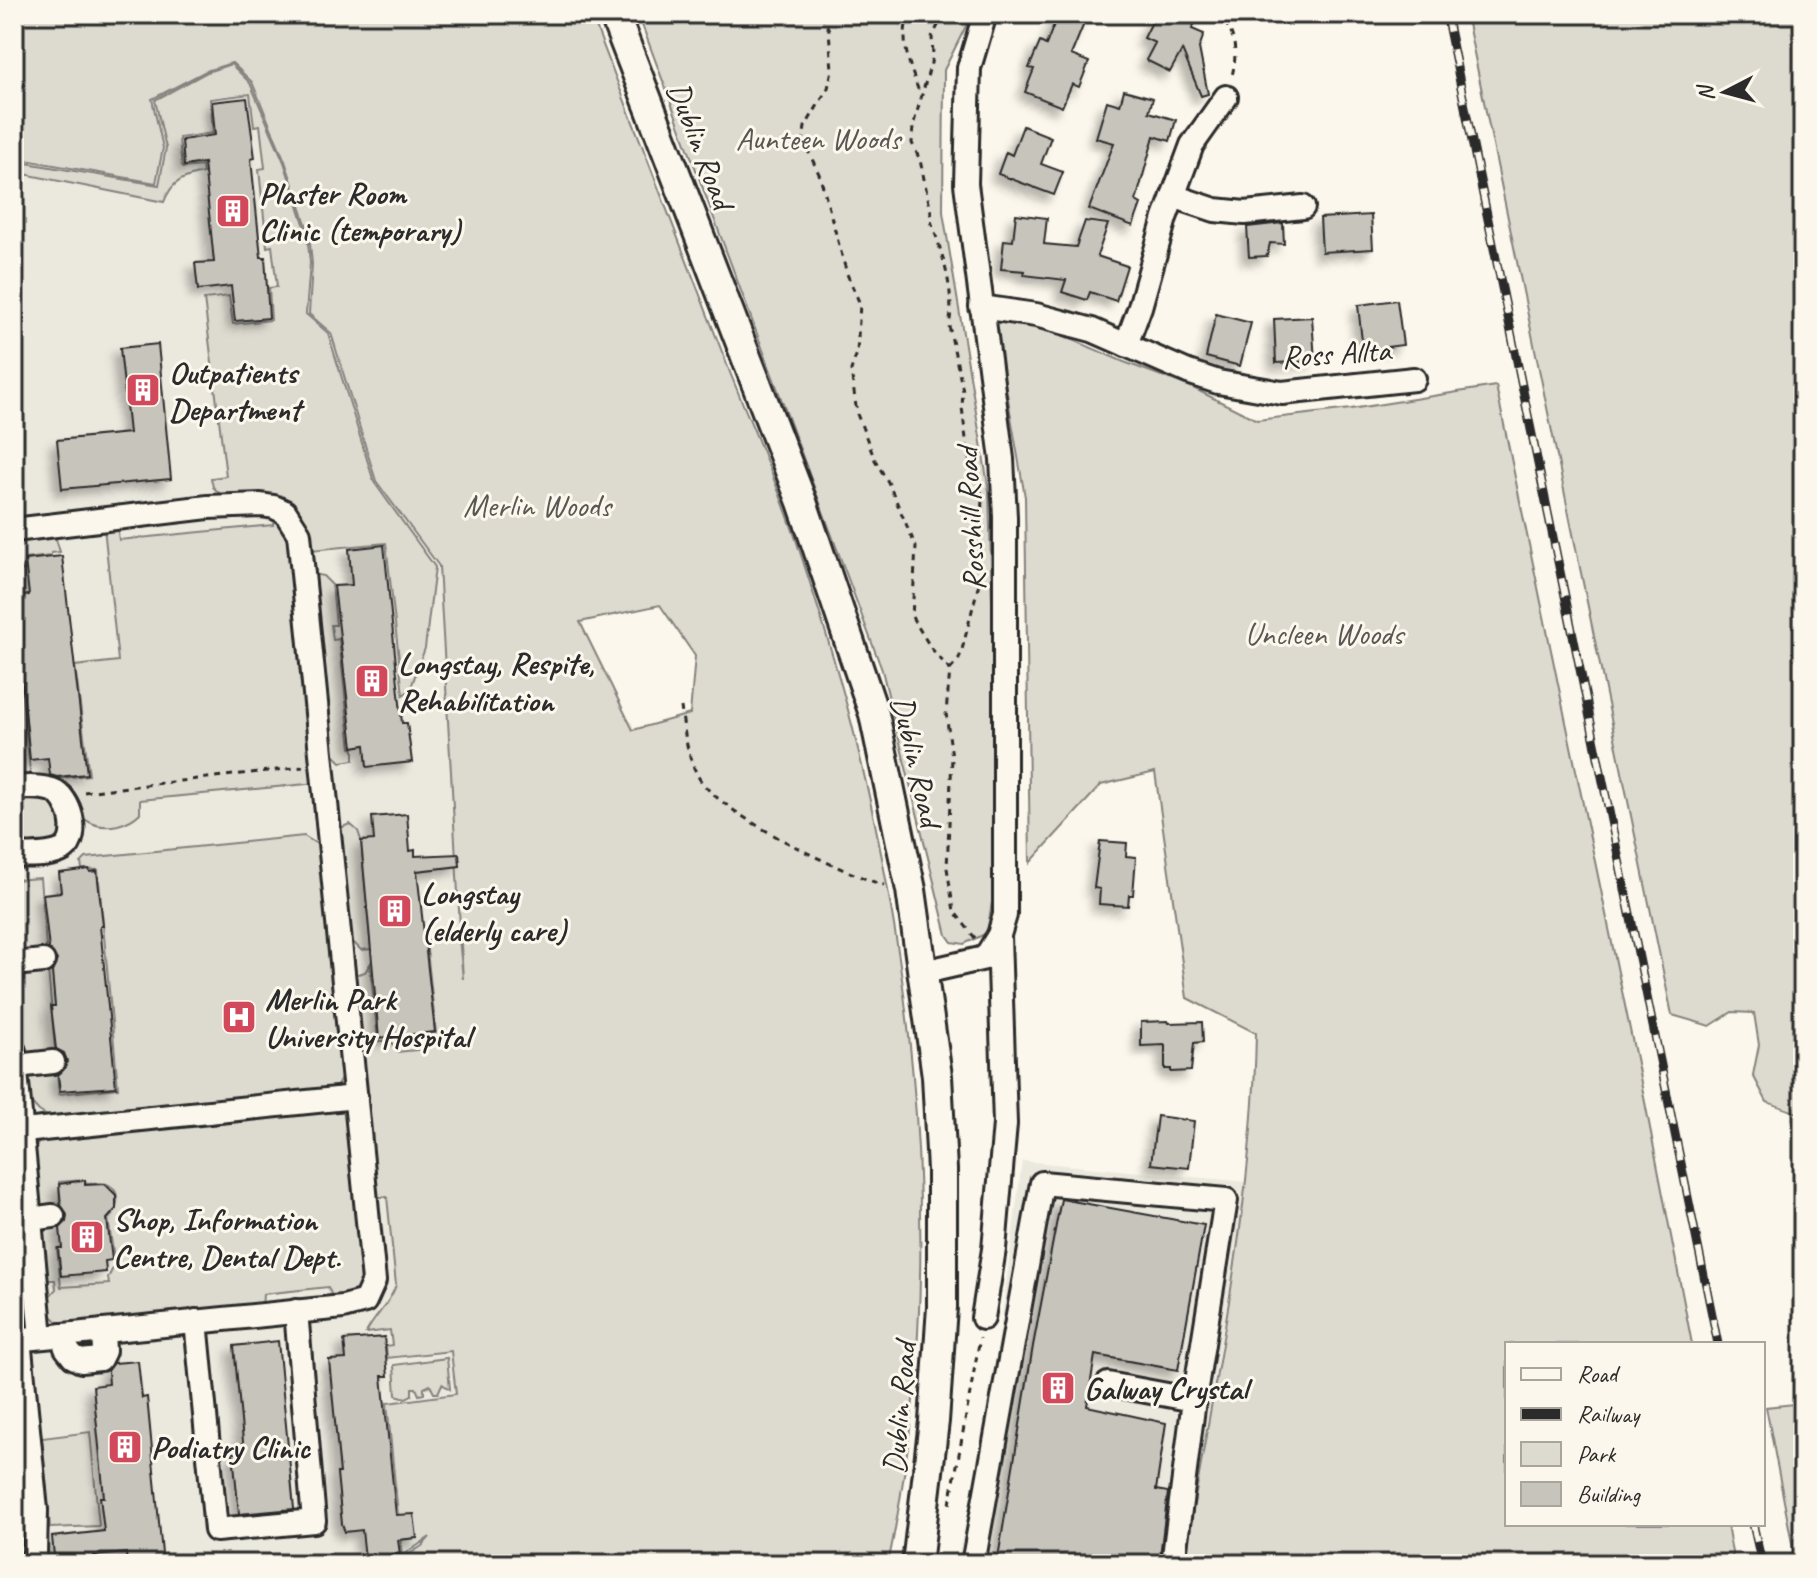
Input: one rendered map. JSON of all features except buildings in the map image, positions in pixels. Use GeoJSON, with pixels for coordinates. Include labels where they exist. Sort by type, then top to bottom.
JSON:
{"type":"FeatureCollection","features":[{"type":"Feature","properties":{"kind":"main road","name":"Dublin Road"},"geometry":{"type":"LineString","coordinates":[[614,14],[802,502],[831,587],[874,714],[911,890],[937,1076],[941,1154],[942,1292],[934,1421],[917,1564]]}},
{"type":"Feature","properties":{"kind":"street","name":"Rosshill Road"},"geometry":{"type":"LineString","coordinates":[[983,1318],[994,1249],[1005,1124],[994,943],[1005,915],[1005,517],[1002,459],[966,184],[969,68],[985,14]]}},
{"type":"Feature","properties":{"kind":"street"},"geometry":{"type":"LineString","coordinates":[[1126,345],[1192,145],[1226,97]]}},
{"type":"Feature","properties":{"kind":"street"},"geometry":{"type":"LineString","coordinates":[[1173,196],[1215,210],[1245,213],[1303,207]]}},
{"type":"Feature","properties":{"kind":"street","name":"Ross Allta"},"geometry":{"type":"LineString","coordinates":[[981,307],[1036,315],[1092,330],[1218,382],[1282,393],[1414,379]]}},
{"type":"Feature","properties":{"kind":"street"},"geometry":{"type":"LineString","coordinates":[[14,530],[208,507],[261,505],[285,512],[299,534],[374,1281],[365,1301],[355,1304],[34,1338]]}},
{"type":"Feature","properties":{"kind":"street"},"geometry":{"type":"LineString","coordinates":[[14,788],[51,790],[60,795],[69,809],[72,839],[65,849],[52,853],[14,856]]}},
{"type":"Feature","properties":{"kind":"street"},"geometry":{"type":"LineString","coordinates":[[924,972],[985,958],[994,943]]}},
{"type":"Feature","properties":{"kind":"street"},"geometry":{"type":"LineString","coordinates":[[14,964],[43,961]]}},
{"type":"Feature","properties":{"kind":"street"},"geometry":{"type":"LineString","coordinates":[[28,1564],[35,1555],[34,1338],[30,1219],[18,1132],[15,1058],[53,1062]]}},
{"type":"Feature","properties":{"kind":"street"},"geometry":{"type":"LineString","coordinates":[[18,1132],[356,1097]]}},
{"type":"Feature","properties":{"kind":"street"},"geometry":{"type":"LineString","coordinates":[[973,1564],[1042,1183],[1226,1200],[1194,1400],[1173,1564]]}},
{"type":"Feature","properties":{"kind":"street"},"geometry":{"type":"LineString","coordinates":[[30,1219],[53,1216]]}},
{"type":"Feature","properties":{"kind":"street"},"geometry":{"type":"LineString","coordinates":[[196,1321],[216,1530],[314,1521],[296,1311]]}},
{"type":"Feature","properties":{"kind":"street"},"geometry":{"type":"LineString","coordinates":[[1108,1384],[1194,1400]]}},
{"type":"Feature","properties":{"kind":"path"},"geometry":{"type":"LineString","coordinates":[[822,14],[829,30],[832,70],[828,88],[805,127],[803,140],[820,176],[847,274],[860,304],[857,353],[851,370],[857,414],[916,547],[912,617],[931,648],[950,670]]}},
{"type":"Feature","properties":{"kind":"path"},"geometry":{"type":"LineString","coordinates":[[900,14],[905,50],[921,99]]}},
{"type":"Feature","properties":{"kind":"path"},"geometry":{"type":"LineString","coordinates":[[903,30],[909,14]]}},
{"type":"Feature","properties":{"kind":"path"},"geometry":{"type":"LineString","coordinates":[[944,14],[932,37],[933,56],[913,126],[912,143],[920,160],[930,218],[947,275],[949,326],[963,391],[968,455],[976,471],[982,497],[981,524],[976,541],[979,583],[959,659],[950,670],[946,713],[952,757],[947,868],[954,911],[961,922],[994,943]]}},
{"type":"Feature","properties":{"kind":"path"},"geometry":{"type":"LineString","coordinates":[[1216,14],[1234,36],[1235,67],[1226,97]]}},
{"type":"Feature","properties":{"kind":"path"},"geometry":{"type":"LineString","coordinates":[[681,707],[685,739],[699,779],[723,802],[794,848],[881,884],[911,890]]}},
{"type":"Feature","properties":{"kind":"path"},"geometry":{"type":"LineString","coordinates":[[60,795],[323,765]]}},
{"type":"Feature","properties":{"kind":"path"},"geometry":{"type":"LineString","coordinates":[[950,1503],[983,1318]]}},
{"type":"Feature","properties":{"kind":"path"},"geometry":{"type":"LineString","coordinates":[[401,1558],[409,1564]]}},
{"type":"Feature","properties":{"kind":"shaded area","name":"Merlin Park University Hospital"},"geometry":{"type":"Polygon","coordinates":[[[232,63],[252,82],[285,161],[309,233],[312,264],[309,314],[331,332],[376,481],[439,566],[490,1467],[422,1545],[392,1564],[14,1564],[14,158],[156,183],[163,148],[151,99],[206,71],[232,63]]]}},
{"type":"Feature","properties":{"kind":"shaded area","name":"Galway Crystal"},"geometry":{"type":"Polygon","coordinates":[[[1022,1161],[1247,1182],[1184,1564],[956,1564],[975,1484],[1000,1331],[1022,1161]]]}},
{"type":"Feature","properties":{"kind":"green space","name":"Merlin Woods"},"geometry":{"type":"Polygon","coordinates":[[[14,14],[591,14],[794,532],[844,694],[879,841],[897,944],[910,1047],[918,1151],[920,1256],[916,1360],[906,1463],[888,1564],[394,1564],[422,1546],[430,1537],[402,1556],[387,1403],[456,1394],[451,1351],[387,1358],[386,1346],[392,1345],[390,1330],[366,1333],[396,1285],[387,1197],[374,1197],[352,976],[365,972],[370,964],[378,1041],[391,1041],[397,1052],[425,1049],[425,1037],[436,1033],[426,941],[459,938],[463,979],[439,566],[376,481],[331,333],[309,314],[312,264],[309,233],[285,161],[252,82],[232,63],[206,71],[152,99],[163,148],[156,183],[14,158],[14,14]],[[660,605],[580,622],[633,730],[690,714],[695,656],[660,605]]]}},
{"type":"Feature","properties":{"kind":"green space","name":"Aunteen Woods"},"geometry":{"type":"Polygon","coordinates":[[[638,14],[972,14],[944,70],[943,212],[989,491],[999,858],[987,933],[964,944],[952,942],[947,935],[882,670],[638,14]]]}},
{"type":"Feature","properties":{"kind":"green space"},"geometry":{"type":"Polygon","coordinates":[[[1466,14],[1803,14],[1803,1115],[1767,1102],[1753,1075],[1759,1045],[1754,1013],[1732,1012],[1710,1026],[1672,1015],[1466,14]]]}},
{"type":"Feature","properties":{"kind":"green space"},"geometry":{"type":"Polygon","coordinates":[[[231,64],[250,83],[284,162],[307,233],[310,263],[306,314],[328,333],[374,482],[435,567],[425,648],[410,690],[403,695],[386,543],[311,550],[306,529],[293,504],[272,495],[221,495],[213,487],[211,478],[226,476],[204,299],[229,296],[233,324],[271,320],[269,288],[277,287],[272,246],[267,247],[259,169],[265,168],[260,125],[254,126],[250,94],[210,99],[213,133],[179,138],[182,168],[202,166],[203,173],[179,181],[164,202],[14,172],[14,161],[159,185],[166,148],[155,100],[207,72],[231,64]]]}},
{"type":"Feature","properties":{"kind":"green space","name":"Uncleen Woods"},"geometry":{"type":"Polygon","coordinates":[[[994,319],[1048,329],[1191,387],[1257,420],[1496,386],[1643,1092],[1692,1342],[1505,1342],[1505,1526],[1727,1526],[1734,1564],[1184,1564],[1239,1234],[1253,1100],[1256,1033],[1187,998],[1155,772],[1101,785],[1030,863],[1025,497],[994,319]]]}},
{"type":"Feature","properties":{"kind":"green space"},"geometry":{"type":"Polygon","coordinates":[[[275,513],[293,531],[317,783],[140,800],[140,813],[124,823],[106,826],[87,821],[72,807],[53,779],[89,775],[75,666],[118,661],[104,527],[117,526],[119,540],[273,525],[275,513]]]}},
{"type":"Feature","properties":{"kind":"green space"},"geometry":{"type":"Polygon","coordinates":[[[55,536],[60,552],[25,559],[25,570],[14,571],[14,537],[55,536]]]}},
{"type":"Feature","properties":{"kind":"green space"},"geometry":{"type":"Polygon","coordinates":[[[313,574],[323,576],[332,585],[336,625],[331,625],[333,640],[339,639],[354,760],[341,762],[329,750],[313,574]]]}},
{"type":"Feature","properties":{"kind":"green space"},"geometry":{"type":"Polygon","coordinates":[[[14,649],[17,649],[31,780],[14,782],[14,649]]]}},
{"type":"Feature","properties":{"kind":"green space"},"geometry":{"type":"Polygon","coordinates":[[[31,795],[56,807],[62,834],[56,842],[14,846],[14,796],[31,795]]]}},
{"type":"Feature","properties":{"kind":"green space"},"geometry":{"type":"Polygon","coordinates":[[[350,824],[358,831],[361,840],[371,949],[361,950],[349,938],[340,828],[350,824]]]}},
{"type":"Feature","properties":{"kind":"green space"},"geometry":{"type":"Polygon","coordinates":[[[304,836],[323,848],[346,1069],[336,1088],[52,1119],[39,1111],[29,1100],[14,978],[24,967],[22,957],[14,953],[14,880],[40,878],[59,1094],[118,1088],[98,870],[82,869],[81,863],[86,858],[304,836]]]}},
{"type":"Feature","properties":{"kind":"green space"},"geometry":{"type":"Polygon","coordinates":[[[335,1106],[346,1109],[367,1267],[359,1294],[334,1301],[328,1287],[263,1294],[262,1309],[60,1324],[52,1316],[47,1299],[56,1289],[55,1280],[44,1280],[42,1235],[47,1228],[62,1226],[64,1247],[57,1248],[61,1287],[109,1284],[108,1278],[115,1264],[108,1219],[115,1211],[117,1196],[107,1184],[86,1184],[85,1180],[59,1182],[60,1205],[55,1208],[42,1207],[32,1174],[34,1155],[40,1140],[335,1106]]]}},
{"type":"Feature","properties":{"kind":"green space"},"geometry":{"type":"Polygon","coordinates":[[[447,1358],[450,1389],[442,1384],[438,1393],[434,1393],[430,1385],[424,1388],[424,1394],[419,1395],[416,1388],[412,1388],[412,1395],[406,1398],[396,1395],[394,1365],[447,1358]]]}},
{"type":"Feature","properties":{"kind":"green space"},"geometry":{"type":"Polygon","coordinates":[[[14,1369],[27,1503],[25,1532],[14,1545],[14,1369]]]}},
{"type":"Feature","properties":{"kind":"green space"},"geometry":{"type":"Polygon","coordinates":[[[1803,1403],[1803,1564],[1796,1564],[1766,1407],[1803,1403]]]}},
{"type":"Feature","properties":{"kind":"green space"},"geometry":{"type":"Polygon","coordinates":[[[90,1432],[99,1526],[50,1528],[42,1438],[90,1432]]]}},
{"type":"Feature","properties":{"kind":"railway"},"geometry":{"type":"LineString","coordinates":[[1446,14],[1718,1342]]}},
{"type":"Feature","properties":{"kind":"railway"},"geometry":{"type":"LineString","coordinates":[[1753,1526],[1762,1564]]}},
{"type":"Feature","properties":{"kind":"place","name":"Plaster Room Clinic (temporary)"},"geometry":{"type":"Point","coordinates":[233,211]}},
{"type":"Feature","properties":{"kind":"place","name":"Outpatients Department"},"geometry":{"type":"Point","coordinates":[143,390]}},
{"type":"Feature","properties":{"kind":"place","name":"Longstay, Respite, Rehabilitation"},"geometry":{"type":"Point","coordinates":[372,681]}},
{"type":"Feature","properties":{"kind":"place","name":"Longstay (elderly care)"},"geometry":{"type":"Point","coordinates":[395,911]}},
{"type":"Feature","properties":{"kind":"place","name":"Merlin Park University Hospital"},"geometry":{"type":"Point","coordinates":[239,1017]}},
{"type":"Feature","properties":{"kind":"place","name":"Shop, Information Centre, Dental Dept."},"geometry":{"type":"Point","coordinates":[87,1237]}},
{"type":"Feature","properties":{"kind":"place","name":"Galway Crystal"},"geometry":{"type":"Point","coordinates":[1058,1388]}},
{"type":"Feature","properties":{"kind":"place","name":"Podiatry Clinic"},"geometry":{"type":"Point","coordinates":[125,1447]}}]}
